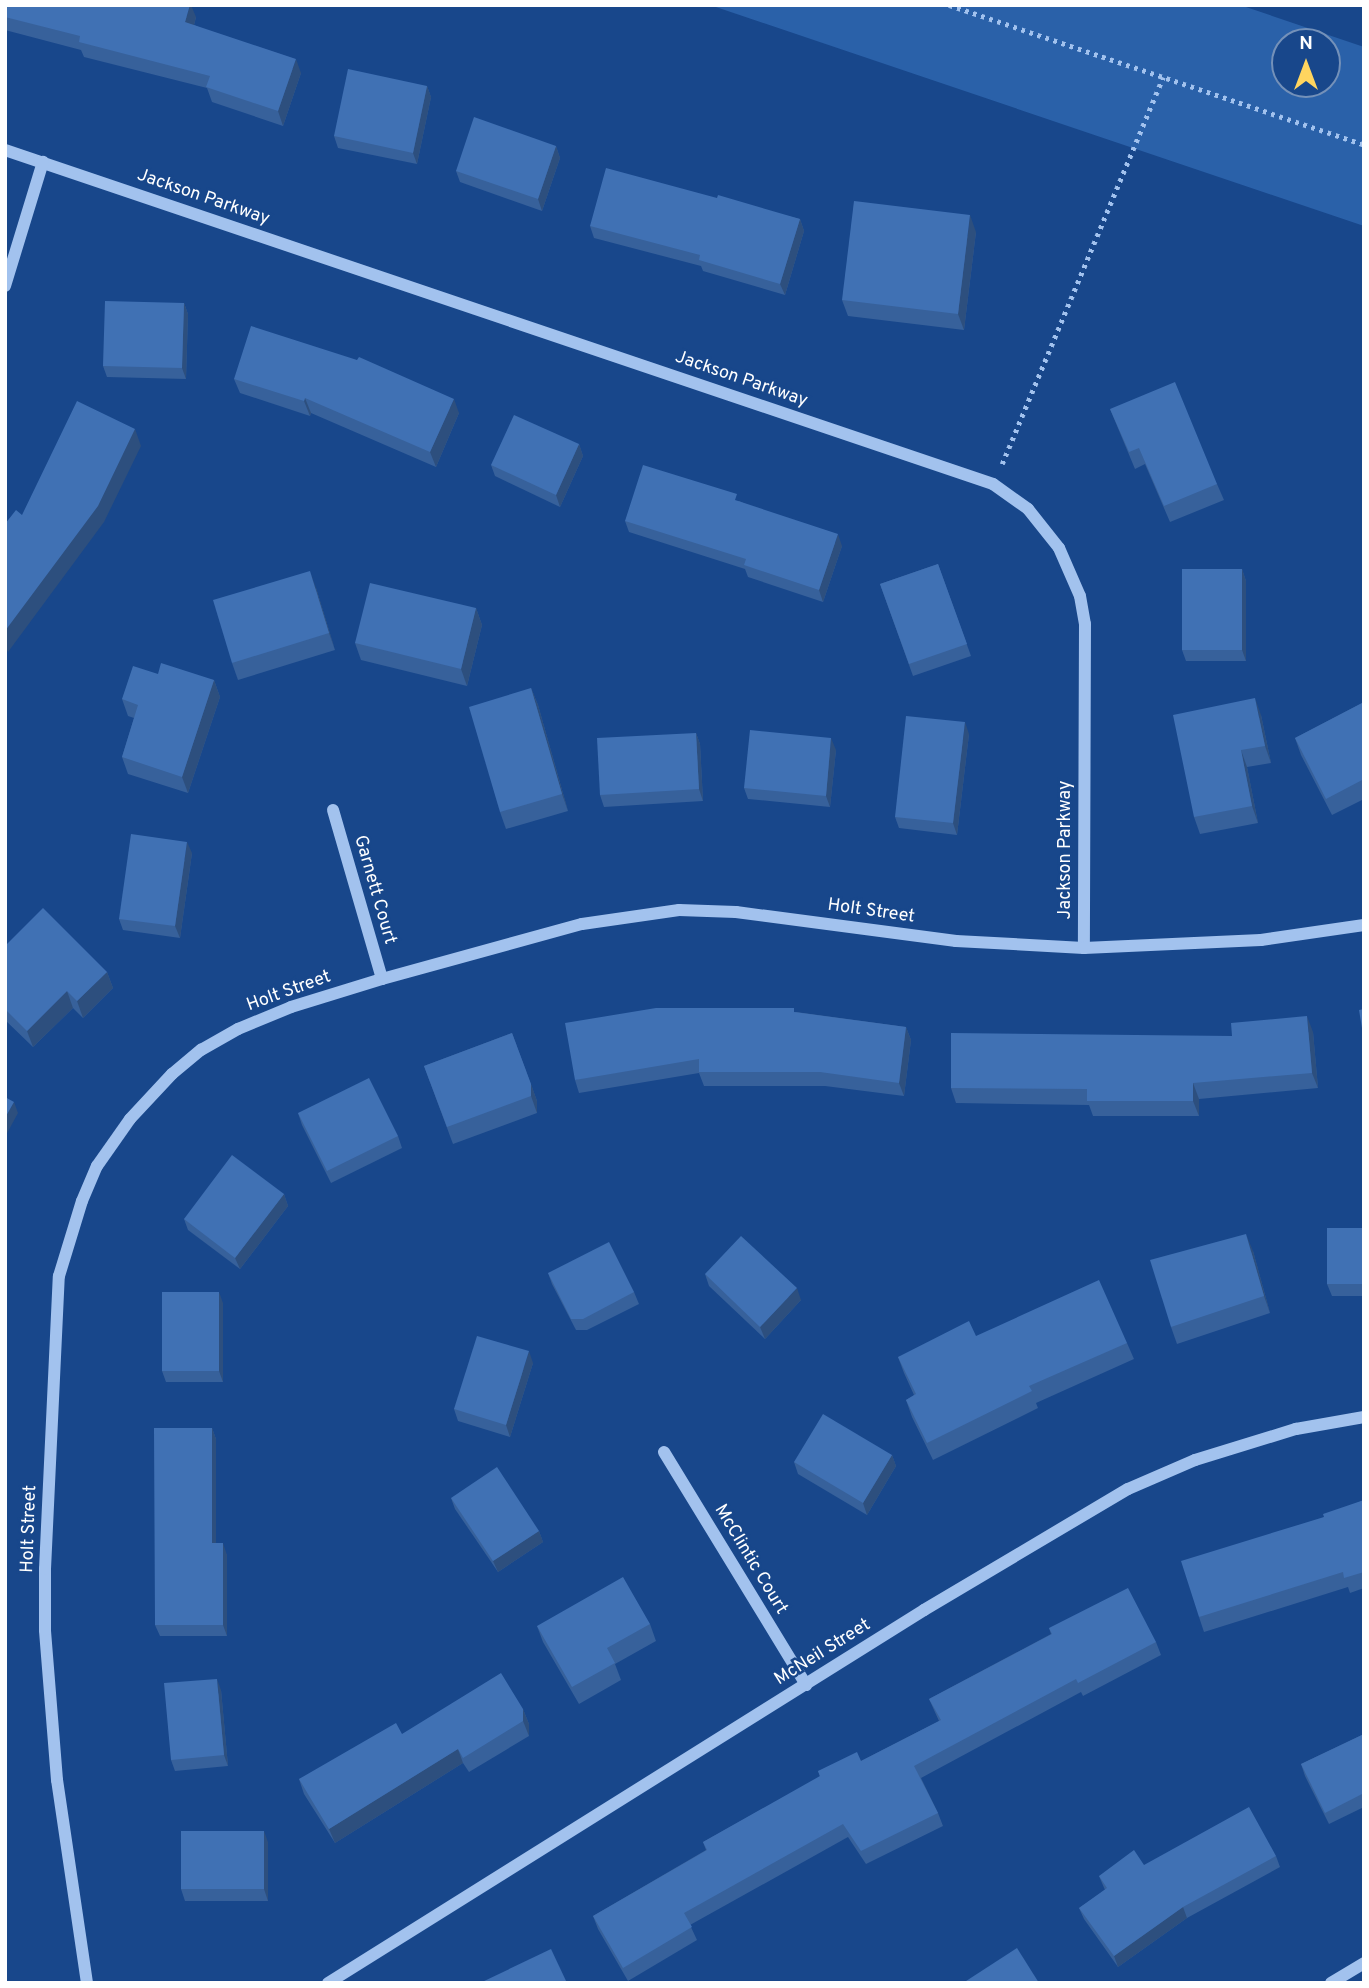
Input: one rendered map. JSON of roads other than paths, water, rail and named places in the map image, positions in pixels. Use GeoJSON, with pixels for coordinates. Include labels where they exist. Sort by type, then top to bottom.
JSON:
{"type":"FeatureCollection","features":[{"type":"Feature","properties":{"kind":"street","name":"Jackson Parkway"},"geometry":{"type":"LineString","coordinates":[[5,150],[993,484],[1028,509],[1059,548],[1080,596],[1084,624],[1084,948]]}},
{"type":"Feature","properties":{"kind":"street"},"geometry":{"type":"LineString","coordinates":[[5,286],[43,162]]}},
{"type":"Feature","properties":{"kind":"street","name":"Garnett Court"},"geometry":{"type":"LineString","coordinates":[[333,810],[382,979]]}},
{"type":"Feature","properties":{"kind":"street","name":"Holt Street"},"geometry":{"type":"LineString","coordinates":[[87,1983],[57,1780],[45,1630],[59,1276],[82,1201],[97,1166],[130,1119],[172,1074],[201,1051],[238,1029],[292,1007],[382,979],[582,924],[680,910],[736,912],[957,942],[1084,948],[1261,940],[1364,925]]}},
{"type":"Feature","properties":{"kind":"street","name":"McNeil Street"},"geometry":{"type":"LineString","coordinates":[[328,1983],[924,1610],[1128,1489],[1195,1460],[1283,1433],[1364,1417]]}},
{"type":"Feature","properties":{"kind":"street","name":"McClintic Court"},"geometry":{"type":"LineString","coordinates":[[664,1452],[806,1685]]}},
{"type":"Feature","properties":{"kind":"street"},"geometry":{"type":"LineString","coordinates":[[1331,1983],[1364,1963]]}}]}
